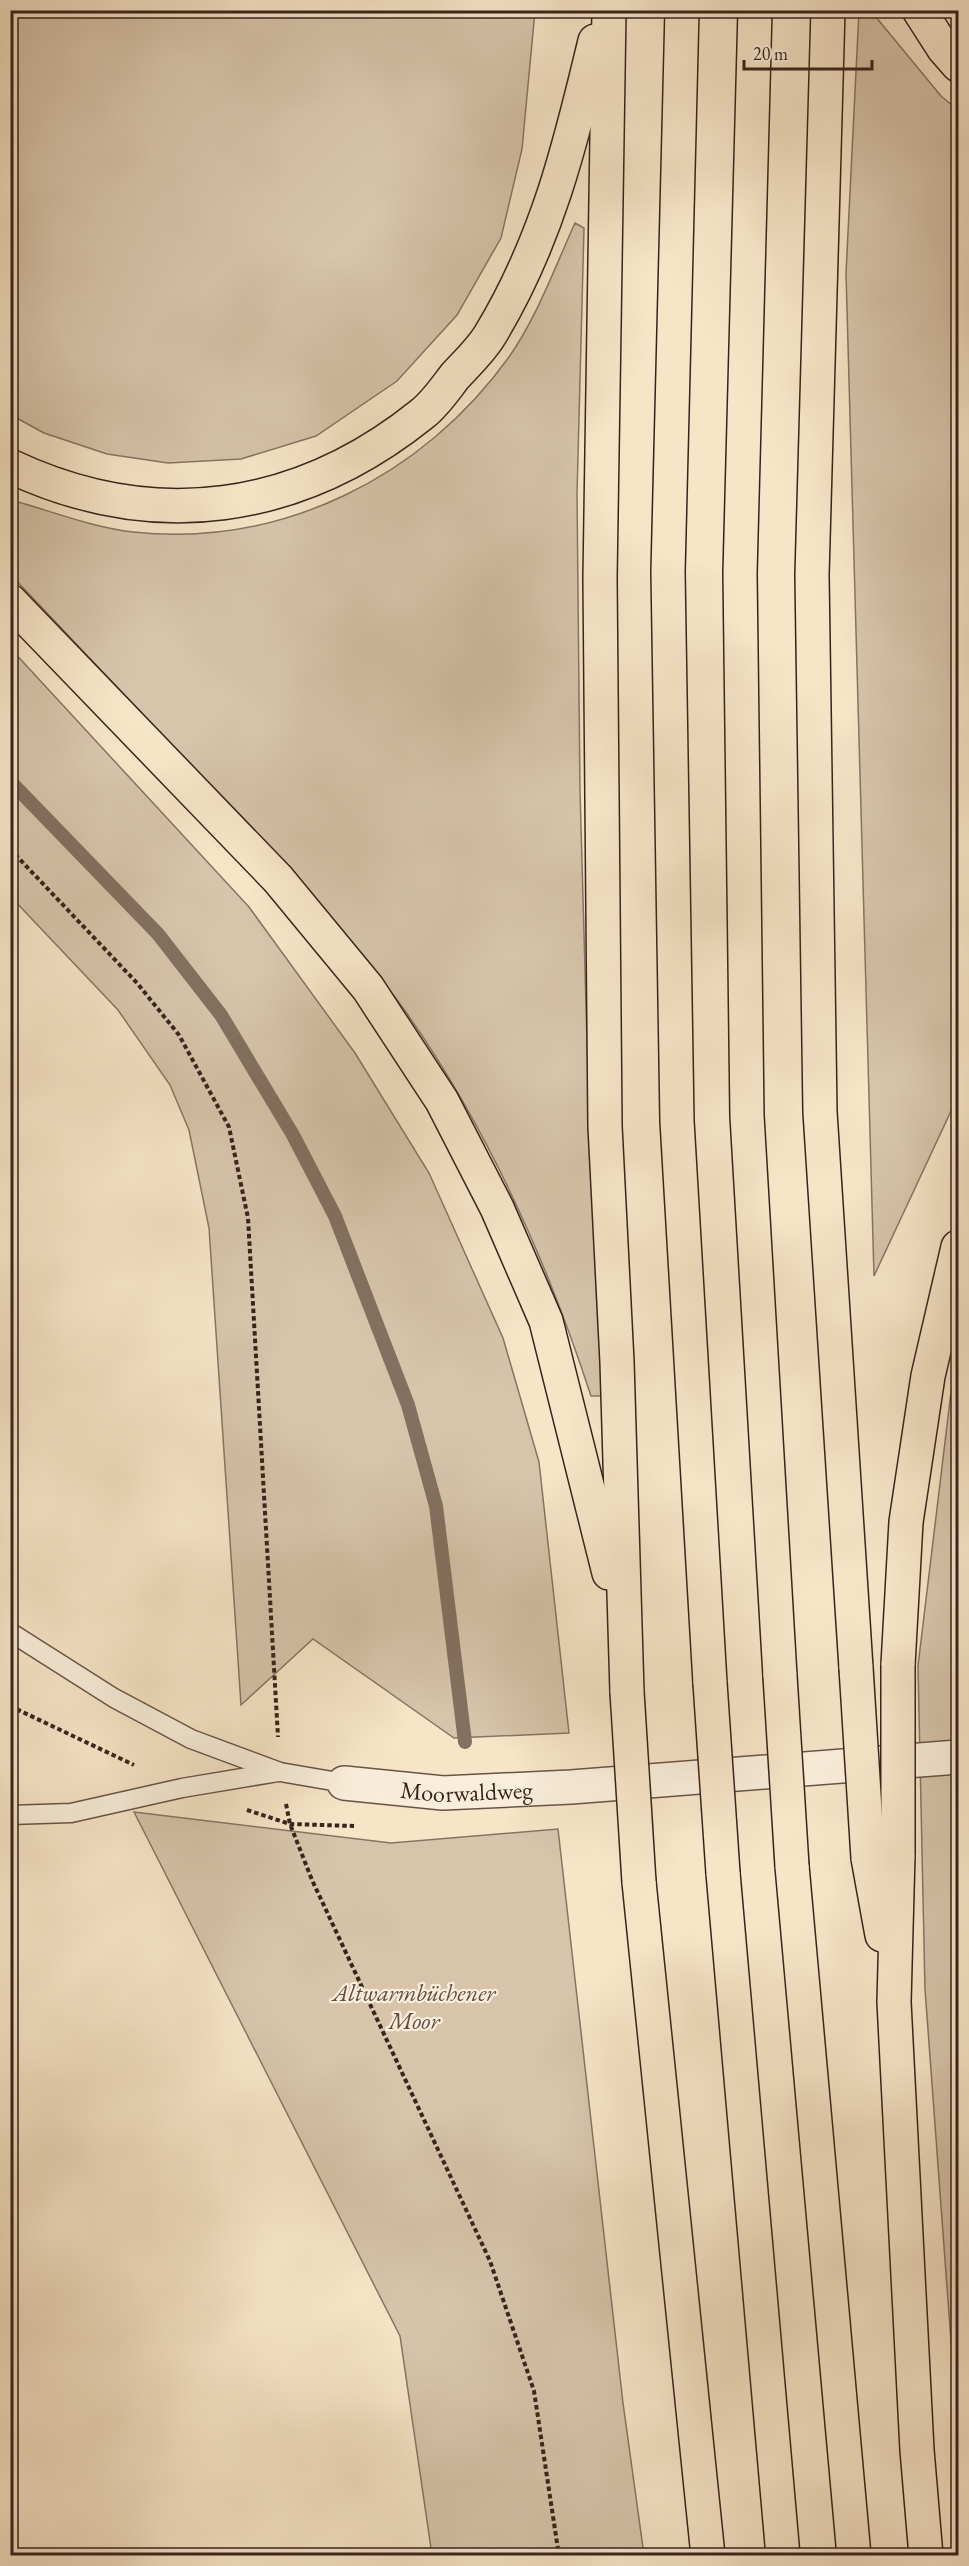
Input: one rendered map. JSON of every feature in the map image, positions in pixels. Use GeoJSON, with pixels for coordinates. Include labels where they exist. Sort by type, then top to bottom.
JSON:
{"type":"FeatureCollection","features":[{"type":"Feature","properties":{"kind":"highway"},"geometry":{"type":"LineString","coordinates":[[10,466],[35,478],[102,499],[172,508],[254,500],[339,470],[424,413],[489,337],[534,254],[568,154],[602,10]]}},
{"type":"Feature","properties":{"kind":"highway"},"geometry":{"type":"LineString","coordinates":[[609,10],[600,578],[605,1114],[617,1362],[625,1641],[639,1882],[708,2556]]}},
{"type":"Feature","properties":{"kind":"highway"},"geometry":{"type":"LineString","coordinates":[[682,10],[668,596],[677,1121],[723,1873],[783,2556]]}},
{"type":"Feature","properties":{"kind":"highway"},"geometry":{"type":"LineString","coordinates":[[755,10],[740,573],[747,1116],[792,1866],[854,2556]]}},
{"type":"Feature","properties":{"kind":"highway"},"geometry":{"type":"LineString","coordinates":[[828,10],[812,575],[820,1112],[856,1668],[883,1857],[894,2002],[917,2450],[926,2556]]}},
{"type":"Feature","properties":{"kind":"highway"},"geometry":{"type":"LineString","coordinates":[[919,10],[944,49],[958,65]]}},
{"type":"Feature","properties":{"kind":"highway"},"geometry":{"type":"LineString","coordinates":[[10,601],[278,879],[368,988],[442,1101],[497,1208],[546,1321],[625,1641]]}},
{"type":"Feature","properties":{"kind":"highway"},"geometry":{"type":"LineString","coordinates":[[883,1857],[898,1665],[906,1522],[928,1376],[958,1247]]}},
{"type":"Feature","properties":{"kind":"street","name":"Moorwaldweg"},"geometry":{"type":"LineString","coordinates":[[344,1783],[443,1793],[583,1786],[958,1758]]}},
{"type":"Feature","properties":{"kind":"lane","name":"Moorwaldweg"},"geometry":{"type":"LineString","coordinates":[[10,1632],[114,1698],[191,1739],[280,1772],[344,1783]]}},
{"type":"Feature","properties":{"kind":"lane"},"geometry":{"type":"LineString","coordinates":[[10,1815],[72,1813],[182,1788],[280,1772]]}},
{"type":"Feature","properties":{"kind":"path"},"geometry":{"type":"LineString","coordinates":[[10,849],[137,983],[179,1035],[229,1127],[248,1218],[280,1772],[290,1824],[312,1880],[490,2261],[534,2391],[559,2556]]}},
{"type":"Feature","properties":{"kind":"green space"},"geometry":{"type":"Polygon","coordinates":[[[10,11],[535,11],[522,149],[501,238],[457,315],[397,381],[316,436],[241,459],[168,463],[107,454],[44,433],[11,415],[10,11]]]}},
{"type":"Feature","properties":{"kind":"green space"},"geometry":{"type":"Polygon","coordinates":[[[859,11],[871,11],[941,96],[958,110],[958,1096],[874,1276],[846,273],[859,11]]]}},
{"type":"Feature","properties":{"kind":"green space"},"geometry":{"type":"Polygon","coordinates":[[[575,223],[584,228],[577,494],[580,791],[588,1076],[602,1396],[591,1396],[535,1247],[490,1151],[465,1104],[408,1015],[361,953],[284,864],[11,575],[11,500],[117,530],[188,534],[242,528],[294,515],[344,496],[391,469],[435,437],[474,400],[509,357],[537,309],[575,223]]]}},
{"type":"Feature","properties":{"kind":"green space"},"geometry":{"type":"Polygon","coordinates":[[[11,649],[249,907],[355,1053],[429,1173],[503,1338],[539,1462],[569,1733],[454,1738],[313,1639],[241,1705],[209,1228],[189,1130],[170,1085],[118,1010],[11,897],[11,649]]]}},
{"type":"Feature","properties":{"kind":"green space"},"geometry":{"type":"Polygon","coordinates":[[[958,1357],[958,2436],[925,1989],[918,1666],[952,1384],[958,1357]]]}},
{"type":"Feature","properties":{"kind":"green space","name":"Altwarmbüchener Moor"},"geometry":{"type":"Polygon","coordinates":[[[134,1812],[391,1843],[558,1829],[623,2403],[644,2555],[432,2555],[400,2336],[134,1812]]]}},
{"type":"Feature","properties":{"kind":"waterway"},"geometry":{"type":"LineString","coordinates":[[10,781],[158,934],[221,1015],[293,1135],[335,1216],[408,1405],[436,1506],[465,1742]]}}]}
